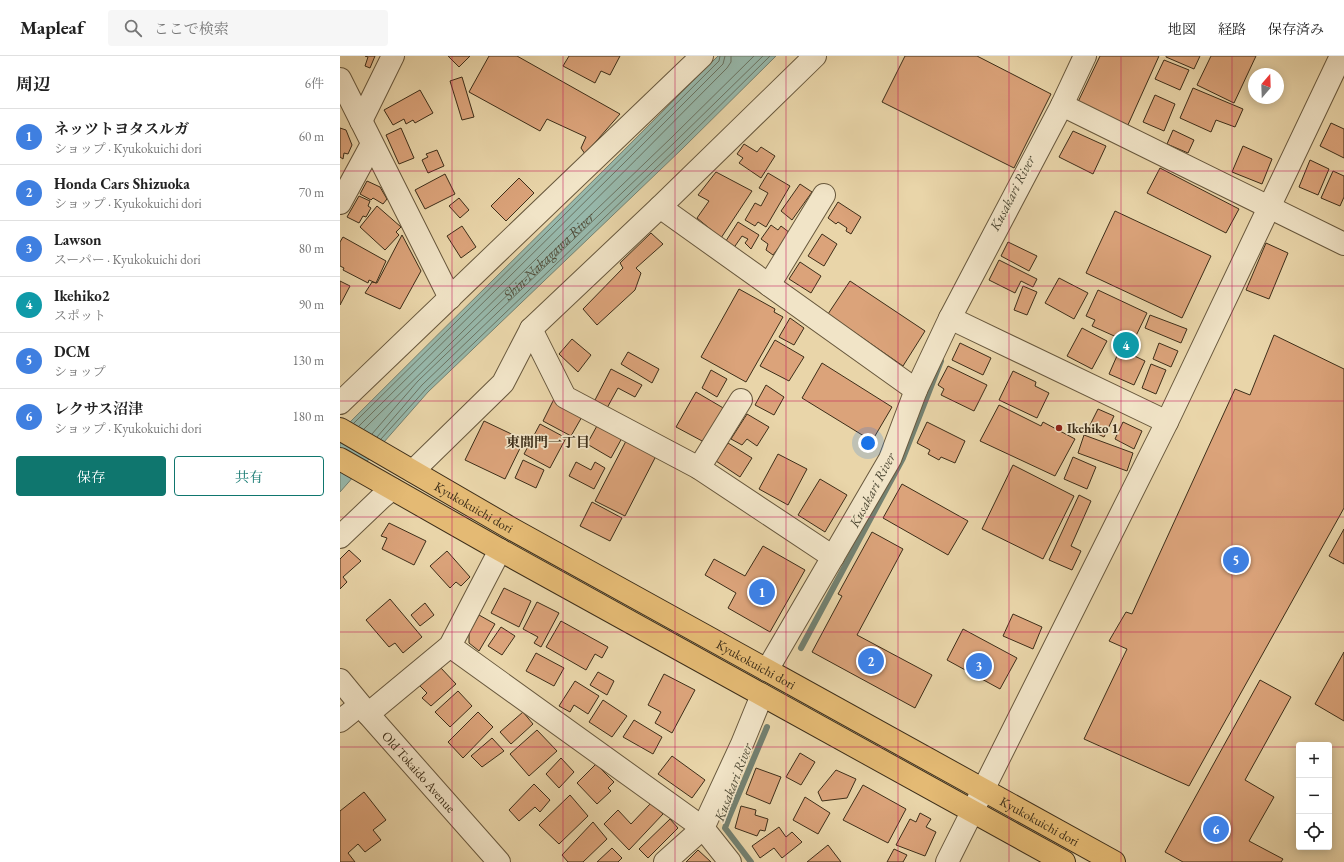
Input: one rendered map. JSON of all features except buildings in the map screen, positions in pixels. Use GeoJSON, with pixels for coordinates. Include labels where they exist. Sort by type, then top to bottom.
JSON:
{"type":"FeatureCollection","features":[{"type":"Feature","properties":{"kind":"main road","name":"Kyukokuichi dori"},"geometry":{"type":"LineString","coordinates":[[340,429],[512,530],[1114,862]]}},
{"type":"Feature","properties":{"kind":"main road","name":"Kyukokuichi dori"},"geometry":{"type":"LineString","coordinates":[[340,459],[500,550],[1064,862]]}},
{"type":"Feature","properties":{"kind":"street"},"geometry":{"type":"LineString","coordinates":[[361,121],[393,56]]}},
{"type":"Feature","properties":{"kind":"street"},"geometry":{"type":"LineString","coordinates":[[340,403],[702,56]]}},
{"type":"Feature","properties":{"kind":"street"},"geometry":{"type":"LineString","coordinates":[[407,468],[502,383],[531,329],[660,207],[815,56]]}},
{"type":"Feature","properties":{"kind":"street"},"geometry":{"type":"LineString","coordinates":[[767,670],[890,459],[916,390],[950,318],[1062,106],[1085,56]]}},
{"type":"Feature","properties":{"kind":"street"},"geometry":{"type":"LineString","coordinates":[[947,862],[1167,422],[1341,56]]}},
{"type":"Feature","properties":{"kind":"street"},"geometry":{"type":"LineString","coordinates":[[340,79],[450,298]]}},
{"type":"Feature","properties":{"kind":"street"},"geometry":{"type":"LineString","coordinates":[[1062,106],[1344,244]]}},
{"type":"Feature","properties":{"kind":"street"},"geometry":{"type":"LineString","coordinates":[[340,202],[372,144]]}},
{"type":"Feature","properties":{"kind":"street"},"geometry":{"type":"LineString","coordinates":[[769,285],[824,195]]}},
{"type":"Feature","properties":{"kind":"street"},"geometry":{"type":"LineString","coordinates":[[660,207],[916,390]]}},
{"type":"Feature","properties":{"kind":"street"},"geometry":{"type":"LineString","coordinates":[[950,318],[1167,422]]}},
{"type":"Feature","properties":{"kind":"street"},"geometry":{"type":"LineString","coordinates":[[531,329],[565,397],[700,468],[833,557]]}},
{"type":"Feature","properties":{"kind":"street"},"geometry":{"type":"LineString","coordinates":[[700,468],[741,400]]}},
{"type":"Feature","properties":{"kind":"street"},"geometry":{"type":"LineString","coordinates":[[340,537],[381,498],[386,485]]}},
{"type":"Feature","properties":{"kind":"street"},"geometry":{"type":"LineString","coordinates":[[340,722],[364,710],[450,646],[500,550]]}},
{"type":"Feature","properties":{"kind":"street"},"geometry":{"type":"LineString","coordinates":[[450,646],[703,828],[730,862]]}},
{"type":"Feature","properties":{"kind":"street","name":"Old Tokaido Avenue"},"geometry":{"type":"LineString","coordinates":[[340,680],[364,710],[499,862]]}},
{"type":"Feature","properties":{"kind":"street"},"geometry":{"type":"LineString","coordinates":[[665,862],[703,828],[742,744],[762,695]]}},
{"type":"Feature","properties":{"kind":"water","name":"Shin-Nakagawa River"},"geometry":{"type":"Polygon","coordinates":[[[718,56],[776,56],[682,149],[428,392],[340,492],[340,432],[718,56]]]}},
{"type":"Feature","properties":{"kind":"waterway","name":"Kusakari River"},"geometry":{"type":"LineString","coordinates":[[801,648],[903,458],[941,361]]}},
{"type":"Feature","properties":{"kind":"waterway","name":"Kusakari River"},"geometry":{"type":"LineString","coordinates":[[751,862],[725,828],[767,727]]}},
{"type":"Feature","properties":{"kind":"place","name":"Ikehiko2"},"geometry":{"type":"Point","coordinates":[1126,345]}},
{"type":"Feature","properties":{"kind":"place","name":"Ikehiko 1"},"geometry":{"type":"Point","coordinates":[1059,428]}},
{"type":"Feature","properties":{"kind":"place","name":"DCM"},"geometry":{"type":"Point","coordinates":[1236,560]}},
{"type":"Feature","properties":{"kind":"place","name":"ネッツトヨタスルガ"},"geometry":{"type":"Point","coordinates":[762,592]}},
{"type":"Feature","properties":{"kind":"place","name":"Honda Cars Shizuoka"},"geometry":{"type":"Point","coordinates":[871,661]}},
{"type":"Feature","properties":{"kind":"place","name":"Lawson"},"geometry":{"type":"Point","coordinates":[979,666]}},
{"type":"Feature","properties":{"kind":"place","name":"レクサス沼津"},"geometry":{"type":"Point","coordinates":[1216,829]}},
{"type":"Feature","properties":{"kind":"district","name":"東間門一丁目"},"geometry":{"type":"Point","coordinates":[548,442]}}]}
